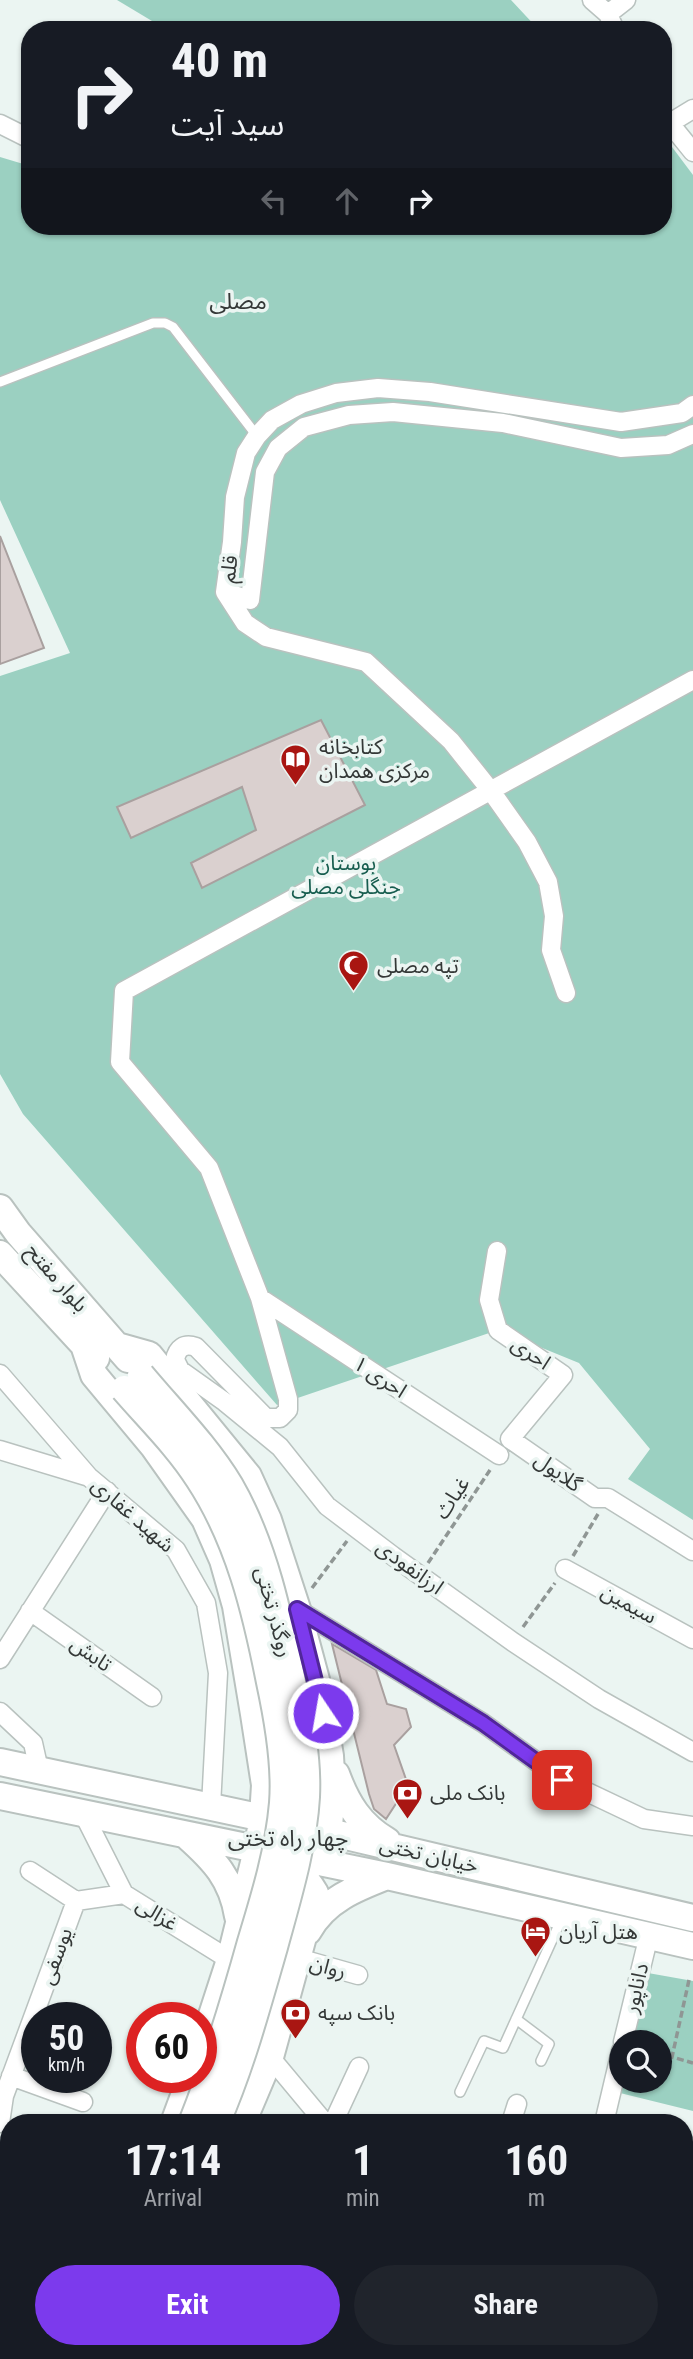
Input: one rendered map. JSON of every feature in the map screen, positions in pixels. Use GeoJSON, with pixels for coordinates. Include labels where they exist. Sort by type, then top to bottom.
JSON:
{"type":"FeatureCollection","features":[{"type":"Feature","properties":{"kind":"main road","name":"بلوار مفتح"},"geometry":{"type":"LineString","coordinates":[[0,1208],[18,1233],[138,1373]]}},
{"type":"Feature","properties":{"kind":"main road","name":"بلوار مفتح"},"geometry":{"type":"LineString","coordinates":[[0,1254],[84,1345],[138,1373]]}},
{"type":"Feature","properties":{"kind":"main road"},"geometry":{"type":"LineString","coordinates":[[84,1345],[94,1375],[154,1447],[205,1519],[223,1560],[236,1606],[265,1785],[257,1850],[230,1960],[216,2002]]}},
{"type":"Feature","properties":{"kind":"main road"},"geometry":{"type":"LineString","coordinates":[[138,1373],[248,1476],[268,1520],[297,1609],[318,1691],[330,1756],[332,1791],[324,1864]]}},
{"type":"Feature","properties":{"kind":"main road","name":"روگذر تختی"},"geometry":{"type":"LineString","coordinates":[[138,1373],[209,1496],[241,1565],[257,1618],[281,1751],[284,1800],[267,1888],[223,2038],[195,2114]]}},
{"type":"Feature","properties":{"kind":"main road","name":"روگذر تختی"},"geometry":{"type":"LineString","coordinates":[[138,1373],[230,1486],[251,1531],[275,1605],[306,1762],[305,1816],[290,1889],[234,2081],[220,2114]]}},
{"type":"Feature","properties":{"kind":"main road"},"geometry":{"type":"LineString","coordinates":[[214,1807],[237,1803],[251,1787],[254,1766],[254,1714]]}},
{"type":"Feature","properties":{"kind":"main road"},"geometry":{"type":"LineString","coordinates":[[330,1756],[342,1791],[354,1813],[369,1829],[398,1847]]}},
{"type":"Feature","properties":{"kind":"main road","name":"خیابان تختی"},"geometry":{"type":"LineString","coordinates":[[0,1762],[398,1847],[693,1918]]}},
{"type":"Feature","properties":{"kind":"main road"},"geometry":{"type":"LineString","coordinates":[[265,1785],[278,1801],[292,1808],[309,1807],[332,1791]]}},
{"type":"Feature","properties":{"kind":"main road","name":"خیابان تختی"},"geometry":{"type":"LineString","coordinates":[[0,1796],[387,1876],[693,1946]]}},
{"type":"Feature","properties":{"kind":"main road"},"geometry":{"type":"LineString","coordinates":[[185,1835],[205,1852],[229,1882],[239,1921]]}},
{"type":"Feature","properties":{"kind":"main road"},"geometry":{"type":"LineString","coordinates":[[246,2114],[270,2057],[315,1893],[308,1881],[296,1871],[284,1867],[260,1872],[249,1880]]}},
{"type":"Feature","properties":{"kind":"main road"},"geometry":{"type":"LineString","coordinates":[[300,1950],[311,1926],[331,1903],[359,1887],[387,1876]]}},
{"type":"Feature","properties":{"kind":"main road"},"geometry":{"type":"LineString","coordinates":[[177,2114],[185,2093]]}},
{"type":"Feature","properties":{"kind":"street"},"geometry":{"type":"LineString","coordinates":[[592,0],[611,21]]}},
{"type":"Feature","properties":{"kind":"street"},"geometry":{"type":"LineString","coordinates":[[613,21],[626,0]]}},
{"type":"Feature","properties":{"kind":"street"},"geometry":{"type":"LineString","coordinates":[[672,117],[693,109]]}},
{"type":"Feature","properties":{"kind":"street"},"geometry":{"type":"LineString","coordinates":[[0,124],[21,134]]}},
{"type":"Feature","properties":{"kind":"street"},"geometry":{"type":"LineString","coordinates":[[672,126],[693,152]]}},
{"type":"Feature","properties":{"kind":"street","name":"قلم"},"geometry":{"type":"LineString","coordinates":[[693,405],[682,413],[621,422],[443,393],[378,388],[336,393],[302,404],[272,420],[246,453],[235,497],[225,592],[250,600],[265,472],[278,448],[304,427],[349,415],[393,412],[503,423],[621,448],[668,445],[693,434]]}},
{"type":"Feature","properties":{"kind":"street"},"geometry":{"type":"LineString","coordinates":[[225,592],[245,622],[267,637],[366,662],[451,741],[527,842],[548,882],[554,916],[551,950],[566,993]]}},
{"type":"Feature","properties":{"kind":"street"},"geometry":{"type":"LineString","coordinates":[[180,1370],[174,1360],[179,1349],[184,1346],[196,1347],[266,1419],[275,1420],[288,1410],[288,1399],[260,1298],[209,1168],[120,1062],[124,991],[693,680]]}},
{"type":"Feature","properties":{"kind":"street","name":"احری"},"geometry":{"type":"LineString","coordinates":[[497,1251],[489,1300],[498,1330],[563,1375],[510,1439]]}},
{"type":"Feature","properties":{"kind":"street","name":"احری ۱"},"geometry":{"type":"LineString","coordinates":[[260,1298],[499,1455]]}},
{"type":"Feature","properties":{"kind":"street","name":"ارزانفودی"},"geometry":{"type":"LineString","coordinates":[[138,1373],[180,1370],[280,1447],[327,1506],[356,1528],[513,1642],[589,1692],[693,1752]]}},
{"type":"Feature","properties":{"kind":"street","name":"شهید غفاری"},"geometry":{"type":"LineString","coordinates":[[0,1374],[89,1477],[176,1550],[206,1603],[218,1673],[214,1807]]}},
{"type":"Feature","properties":{"kind":"street","name":"گلایول"},"geometry":{"type":"LineString","coordinates":[[510,1439],[596,1498],[608,1498],[693,1551]]}},
{"type":"Feature","properties":{"kind":"street"},"geometry":{"type":"LineString","coordinates":[[0,1450],[89,1477]]}},
{"type":"Feature","properties":{"kind":"street"},"geometry":{"type":"LineString","coordinates":[[0,1659],[107,1491]]}},
{"type":"Feature","properties":{"kind":"street","name":"سیمین"},"geometry":{"type":"LineString","coordinates":[[565,1569],[693,1640]]}},
{"type":"Feature","properties":{"kind":"street"},"geometry":{"type":"LineString","coordinates":[[297,1609],[483,1723],[562,1780],[645,1819],[693,1826]]}},
{"type":"Feature","properties":{"kind":"street","name":"تابش"},"geometry":{"type":"LineString","coordinates":[[30,1611],[152,1697]]}},
{"type":"Feature","properties":{"kind":"street"},"geometry":{"type":"LineString","coordinates":[[0,1712],[33,1743],[39,1770]]}},
{"type":"Feature","properties":{"kind":"street","name":"غزالی"},"geometry":{"type":"LineString","coordinates":[[83,1814],[124,1894],[230,1960]]}},
{"type":"Feature","properties":{"kind":"street"},"geometry":{"type":"LineString","coordinates":[[30,1871],[76,1901]]}},
{"type":"Feature","properties":{"kind":"street","name":"یوسفی"},"geometry":{"type":"LineString","coordinates":[[1,2114],[2,2095],[76,1901],[124,1894]]}},
{"type":"Feature","properties":{"kind":"street","name":"داناپور"},"geometry":{"type":"LineString","coordinates":[[626,2030],[649,1935]]}},
{"type":"Feature","properties":{"kind":"street","name":"روان"},"geometry":{"type":"LineString","coordinates":[[300,1950],[358,1975]]}},
{"type":"Feature","properties":{"kind":"street"},"geometry":{"type":"LineString","coordinates":[[270,2057],[318,2114]]}},
{"type":"Feature","properties":{"kind":"street"},"geometry":{"type":"LineString","coordinates":[[337,2114],[359,2067]]}},
{"type":"Feature","properties":{"kind":"street"},"geometry":{"type":"LineString","coordinates":[[11,2076],[83,2102]]}},
{"type":"Feature","properties":{"kind":"street"},"geometry":{"type":"LineString","coordinates":[[606,2114],[611,2093]]}},
{"type":"Feature","properties":{"kind":"street"},"geometry":{"type":"LineString","coordinates":[[514,2114],[517,2104]]}},
{"type":"Feature","properties":{"kind":"lane"},"geometry":{"type":"LineString","coordinates":[[0,382],[153,323],[165,323],[173,327],[257,436]]}},
{"type":"Feature","properties":{"kind":"lane"},"geometry":{"type":"LineString","coordinates":[[460,2092],[484,2041],[503,2048],[563,1916]]}},
{"type":"Feature","properties":{"kind":"lane"},"geometry":{"type":"LineString","coordinates":[[516,2019],[548,2044],[541,2061]]}},
{"type":"Feature","properties":{"kind":"path","name":"غیاث"},"geometry":{"type":"LineString","coordinates":[[421,1574],[499,1455]]}},
{"type":"Feature","properties":{"kind":"path"},"geometry":{"type":"LineString","coordinates":[[297,1609],[356,1528]]}},
{"type":"Feature","properties":{"kind":"path"},"geometry":{"type":"LineString","coordinates":[[689,1980],[672,2057],[693,2063]]}},
{"type":"Feature","properties":{"kind":"green space"},"geometry":{"type":"Polygon","coordinates":[[[117,0],[511,0],[531,21],[152,21],[117,0]]]}},
{"type":"Feature","properties":{"kind":"green space","name":"بوستان جنگلی مصلی"},"geometry":{"type":"Polygon","coordinates":[[[672,147],[693,175],[693,1520],[628,1479],[650,1449],[579,1363],[498,1330],[277,1405],[23,1114],[0,1074],[0,676],[70,653],[0,500],[0,157],[21,163],[21,235],[672,235],[672,147]]]}},
{"type":"Feature","properties":{"kind":"green space"},"geometry":{"type":"Polygon","coordinates":[[[648,1973],[693,1981],[693,2111],[620,2093],[672,2093],[672,2030],[635,2030],[648,1973]]]}},
{"type":"Feature","properties":{"kind":"building"},"geometry":{"type":"Polygon","coordinates":[[[0,536],[44,648],[0,664],[0,536]]]}},
{"type":"Feature","properties":{"kind":"building"},"geometry":{"type":"Polygon","coordinates":[[[321,720],[365,805],[202,888],[191,863],[256,830],[242,787],[131,838],[117,807],[321,720]]]}},
{"type":"Feature","properties":{"kind":"building"},"geometry":{"type":"Polygon","coordinates":[[[332,1644],[376,1670],[387,1704],[406,1709],[411,1727],[394,1745],[408,1785],[386,1819],[374,1809],[369,1794],[332,1644]]]}},
{"type":"Feature","properties":{"kind":"place","name":"کتابخانه مرکزی همدان"},"geometry":{"type":"Point","coordinates":[296,786]}},
{"type":"Feature","properties":{"kind":"place","name":"تپه مصلی"},"geometry":{"type":"Point","coordinates":[354,993]}},
{"type":"Feature","properties":{"kind":"place","name":"بانک ملی"},"geometry":{"type":"Point","coordinates":[407,1820]}},
{"type":"Feature","properties":{"kind":"place","name":"هتل آریان"},"geometry":{"type":"Point","coordinates":[536,1959]}},
{"type":"Feature","properties":{"kind":"place","name":"بانک سپه"},"geometry":{"type":"Point","coordinates":[295,2040]}},
{"type":"Feature","properties":{"kind":"district","name":"مصلی"},"geometry":{"type":"Point","coordinates":[238,301]}},
{"type":"Feature","properties":{"kind":"district","name":"چهار راه تختی"},"geometry":{"type":"Point","coordinates":[288,1838]}},
{"type":"Feature","properties":{"kind":"route"},"geometry":{"type":"LineString","coordinates":[[323,1713],[297,1609],[483,1723],[562,1780]]}}]}
